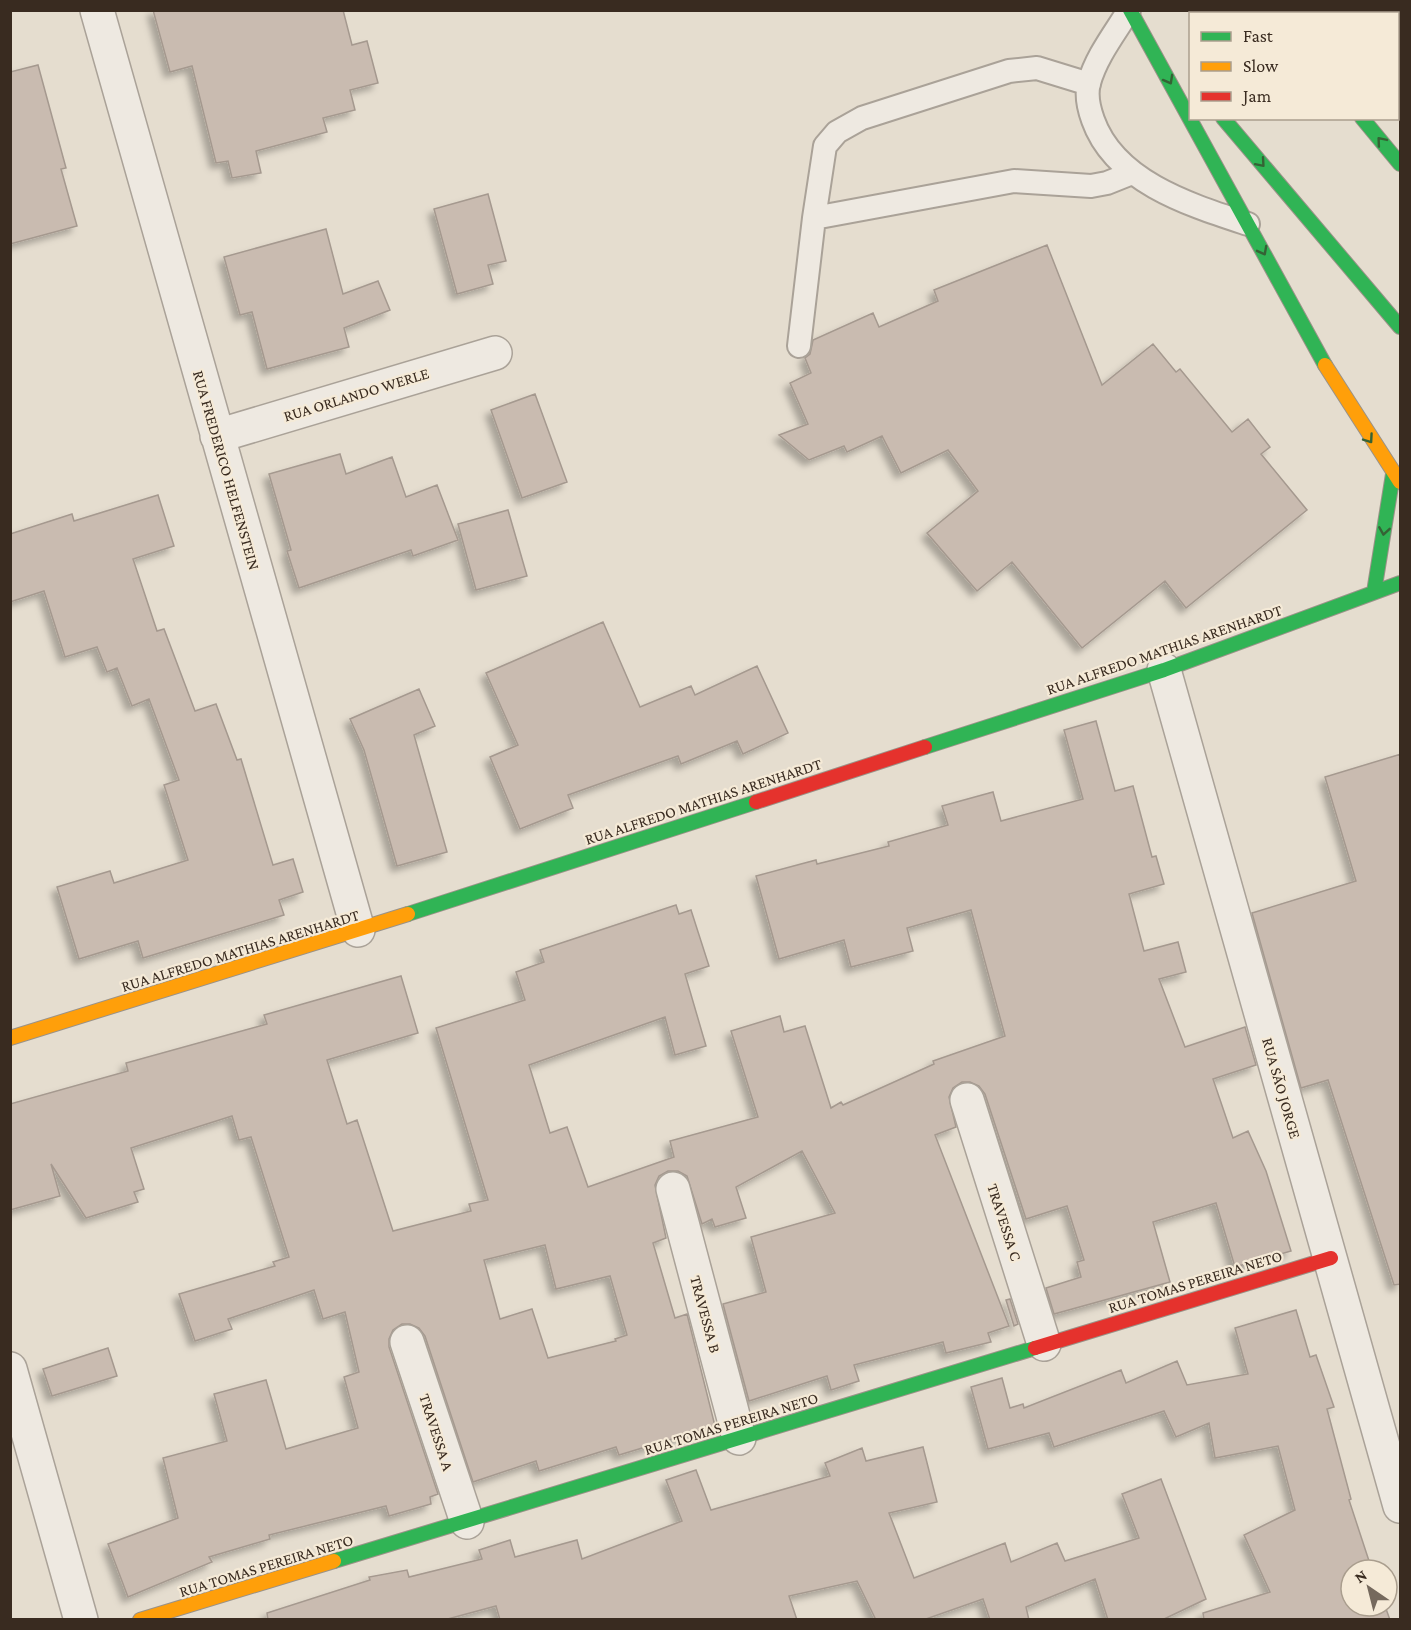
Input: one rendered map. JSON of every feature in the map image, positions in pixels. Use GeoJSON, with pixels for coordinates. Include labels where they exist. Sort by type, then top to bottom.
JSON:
{"type":"FeatureCollection","features":[{"type":"Feature","properties":{"kind":"main road"},"geometry":{"type":"LineString","coordinates":[[1130,10],[1175,63]]}},
{"type":"Feature","properties":{"kind":"main road"},"geometry":{"type":"LineString","coordinates":[[1130,10],[1189,117]]}},
{"type":"Feature","properties":{"kind":"main road"},"geometry":{"type":"LineString","coordinates":[[1191,120],[1338,390],[1397,478],[1374,592]]}},
{"type":"Feature","properties":{"kind":"main road"},"geometry":{"type":"LineString","coordinates":[[1224,120],[1401,327]]}},
{"type":"Feature","properties":{"kind":"main road"},"geometry":{"type":"LineString","coordinates":[[1364,120],[1401,164]]}},
{"type":"Feature","properties":{"kind":"main road","name":"RUA ALFREDO MATHIAS ARENHARDT"},"geometry":{"type":"LineString","coordinates":[[10,1038],[358,930],[1164,670],[1401,583]]}},
{"type":"Feature","properties":{"kind":"main road","name":"RUA TOMAS PEREIRA NETO"},"geometry":{"type":"LineString","coordinates":[[140,1620],[1331,1258]]}},
{"type":"Feature","properties":{"kind":"street","name":"RUA FREDERICO HELFENSTEIN"},"geometry":{"type":"LineString","coordinates":[[97,10],[358,930]]}},
{"type":"Feature","properties":{"kind":"street","name":"RUA ORLANDO WERLE"},"geometry":{"type":"LineString","coordinates":[[217,436],[495,353]]}},
{"type":"Feature","properties":{"kind":"street","name":"RUA SÃO JORGE"},"geometry":{"type":"LineString","coordinates":[[1164,670],[1331,1258],[1391,1439],[1401,1506]]}},
{"type":"Feature","properties":{"kind":"street","name":"TRAVESSA C"},"geometry":{"type":"LineString","coordinates":[[967,1100],[1044,1344]]}},
{"type":"Feature","properties":{"kind":"street","name":"TRAVESSA B"},"geometry":{"type":"LineString","coordinates":[[673,1189],[740,1438]]}},
{"type":"Feature","properties":{"kind":"street","name":"TRAVESSA A"},"geometry":{"type":"LineString","coordinates":[[407,1342],[467,1522]]}},
{"type":"Feature","properties":{"kind":"street"},"geometry":{"type":"LineString","coordinates":[[10,1370],[81,1620]]}},
{"type":"Feature","properties":{"kind":"lane"},"geometry":{"type":"LineString","coordinates":[[1130,10],[1104,51],[1089,84],[1089,109],[1099,136],[1132,173],[1199,208],[1248,224]]}},
{"type":"Feature","properties":{"kind":"lane"},"geometry":{"type":"LineString","coordinates":[[799,346],[825,146],[837,132],[862,118],[1009,70],[1037,68],[1089,84]]}},
{"type":"Feature","properties":{"kind":"lane"},"geometry":{"type":"LineString","coordinates":[[814,218],[1014,181],[1091,186],[1107,183],[1132,173]]}},
{"type":"Feature","properties":{"kind":"building"},"geometry":{"type":"Polygon","coordinates":[[[153,10],[343,10],[352,45],[367,41],[378,83],[350,90],[355,110],[323,118],[327,132],[256,151],[261,173],[232,178],[228,161],[216,163],[192,66],[170,72],[153,10]]]}},
{"type":"Feature","properties":{"kind":"building"},"geometry":{"type":"Polygon","coordinates":[[[38,65],[66,168],[61,169],[77,226],[10,244],[10,72],[38,65]]]}},
{"type":"Feature","properties":{"kind":"building"},"geometry":{"type":"Polygon","coordinates":[[[488,194],[506,261],[488,265],[493,284],[457,294],[434,209],[488,194]]]}},
{"type":"Feature","properties":{"kind":"building"},"geometry":{"type":"Polygon","coordinates":[[[326,229],[343,294],[378,281],[390,310],[344,328],[349,347],[267,369],[252,312],[240,315],[224,257],[326,229]]]}},
{"type":"Feature","properties":{"kind":"building"},"geometry":{"type":"Polygon","coordinates":[[[1047,245],[1102,385],[1153,344],[1176,372],[1180,369],[1232,432],[1248,419],[1270,447],[1261,454],[1307,510],[1186,608],[1165,581],[1082,648],[1012,562],[977,591],[927,533],[978,491],[948,450],[901,473],[882,436],[847,452],[844,446],[809,460],[779,435],[808,424],[790,383],[811,373],[805,358],[810,354],[813,340],[873,313],[879,327],[938,301],[934,290],[1047,245]]]}},
{"type":"Feature","properties":{"kind":"building"},"geometry":{"type":"Polygon","coordinates":[[[535,394],[567,482],[522,498],[491,410],[535,394]]]}},
{"type":"Feature","properties":{"kind":"building"},"geometry":{"type":"Polygon","coordinates":[[[340,454],[346,474],[392,457],[406,497],[437,485],[458,540],[413,556],[411,550],[299,588],[287,551],[291,550],[269,474],[340,454]]]}},
{"type":"Feature","properties":{"kind":"building"},"geometry":{"type":"Polygon","coordinates":[[[158,495],[174,546],[133,559],[157,631],[164,629],[195,711],[216,704],[237,760],[241,759],[273,865],[293,859],[303,892],[279,900],[284,915],[143,958],[138,941],[79,959],[57,887],[110,871],[114,883],[188,860],[164,785],[179,780],[149,699],[132,706],[117,668],[107,672],[97,647],[65,657],[44,591],[10,602],[10,534],[72,514],[74,521],[158,495]]]}},
{"type":"Feature","properties":{"kind":"building"},"geometry":{"type":"Polygon","coordinates":[[[508,510],[527,576],[476,590],[458,524],[508,510]]]}},
{"type":"Feature","properties":{"kind":"building"},"geometry":{"type":"Polygon","coordinates":[[[603,622],[640,707],[691,686],[695,695],[757,666],[788,733],[743,754],[737,741],[681,764],[678,756],[568,795],[573,808],[520,829],[490,757],[518,745],[486,673],[603,622]]]}},
{"type":"Feature","properties":{"kind":"building"},"geometry":{"type":"Polygon","coordinates":[[[419,689],[435,726],[414,735],[447,852],[397,866],[364,750],[350,719],[419,689]]]}},
{"type":"Feature","properties":{"kind":"building"},"geometry":{"type":"Polygon","coordinates":[[[1096,721],[1115,791],[1133,786],[1152,857],[1156,856],[1164,884],[1129,894],[1144,951],[1178,942],[1186,972],[1159,979],[1185,1047],[1245,1027],[1256,1065],[1213,1079],[1233,1138],[1248,1131],[1266,1171],[1291,1251],[1235,1267],[1216,1203],[1153,1222],[1170,1282],[1054,1314],[1046,1288],[1081,1277],[1077,1262],[1084,1260],[1067,1206],[1026,1219],[985,1094],[979,1086],[970,1082],[962,1082],[953,1088],[949,1097],[956,1127],[935,1135],[1009,1326],[988,1333],[991,1342],[946,1353],[943,1342],[854,1365],[859,1381],[831,1390],[827,1376],[749,1401],[723,1304],[766,1292],[751,1237],[835,1213],[802,1151],[736,1187],[746,1218],[715,1227],[712,1219],[702,1224],[687,1176],[678,1171],[668,1171],[659,1176],[655,1185],[666,1238],[653,1243],[675,1318],[687,1314],[715,1426],[619,1455],[616,1447],[539,1471],[536,1461],[473,1482],[425,1336],[419,1328],[410,1324],[402,1324],[393,1330],[389,1339],[389,1347],[438,1494],[430,1497],[431,1504],[389,1516],[386,1506],[269,1535],[270,1539],[209,1557],[212,1562],[128,1597],[108,1544],[178,1518],[163,1458],[227,1441],[214,1394],[266,1380],[286,1449],[358,1428],[344,1377],[359,1372],[345,1312],[323,1319],[314,1290],[228,1319],[232,1329],[195,1341],[179,1294],[275,1266],[273,1262],[289,1257],[251,1137],[239,1140],[232,1116],[131,1148],[144,1189],[134,1192],[138,1202],[86,1218],[51,1164],[60,1196],[10,1210],[10,1104],[128,1071],[126,1063],[267,1024],[264,1015],[401,976],[418,1033],[327,1060],[347,1124],[357,1120],[393,1231],[471,1211],[469,1204],[488,1200],[436,1028],[525,1000],[516,972],[544,962],[540,950],[676,905],[679,914],[691,910],[709,966],[685,974],[706,1046],[675,1055],[665,1017],[529,1065],[550,1133],[567,1127],[588,1187],[674,1157],[670,1141],[758,1117],[731,1031],[780,1016],[784,1032],[805,1026],[831,1108],[841,1102],[843,1105],[934,1064],[933,1061],[1005,1036],[971,910],[907,928],[913,951],[851,967],[844,940],[779,959],[756,876],[816,860],[817,864],[889,846],[888,842],[948,825],[942,806],[993,792],[1001,821],[1083,799],[1064,730],[1096,721]],[[545,1245],[484,1260],[500,1319],[532,1309],[548,1358],[616,1341],[615,1339],[627,1335],[610,1276],[556,1289],[545,1245]]]}},
{"type":"Feature","properties":{"kind":"building"},"geometry":{"type":"Polygon","coordinates":[[[1401,754],[1401,1284],[1394,1285],[1328,1080],[1301,1088],[1252,913],[1356,881],[1325,777],[1401,754]]]}},
{"type":"Feature","properties":{"kind":"building"},"geometry":{"type":"Polygon","coordinates":[[[1010,1299],[1018,1324],[1014,1326],[1006,1300],[1010,1299]]]}},
{"type":"Feature","properties":{"kind":"building"},"geometry":{"type":"Polygon","coordinates":[[[1296,1310],[1310,1357],[1316,1355],[1334,1407],[1327,1409],[1351,1499],[1349,1500],[1368,1558],[1339,1558],[1339,1618],[1389,1618],[1390,1620],[1204,1620],[1203,1613],[1270,1592],[1244,1535],[1295,1510],[1278,1446],[1215,1458],[1209,1423],[1176,1437],[1164,1411],[1054,1447],[1049,1433],[988,1449],[971,1387],[1002,1378],[1010,1408],[1023,1404],[1024,1408],[1121,1370],[1126,1383],[1177,1361],[1187,1385],[1248,1374],[1235,1328],[1296,1310]]]}},
{"type":"Feature","properties":{"kind":"building"},"geometry":{"type":"Polygon","coordinates":[[[108,1348],[117,1376],[52,1396],[43,1369],[108,1348]]]}},
{"type":"Feature","properties":{"kind":"building"},"geometry":{"type":"Polygon","coordinates":[[[923,1447],[937,1502],[889,1513],[914,1578],[1005,1543],[1011,1562],[1057,1543],[1065,1561],[1139,1538],[1122,1494],[1161,1479],[1206,1599],[1162,1620],[1108,1620],[1095,1579],[1026,1607],[1029,1620],[990,1620],[983,1599],[926,1619],[876,1620],[857,1581],[789,1596],[797,1620],[500,1620],[496,1606],[444,1620],[268,1620],[267,1613],[370,1580],[369,1577],[407,1570],[409,1577],[482,1559],[479,1550],[510,1540],[515,1557],[577,1540],[582,1559],[682,1521],[666,1480],[696,1470],[711,1510],[830,1476],[825,1463],[862,1448],[866,1461],[923,1447]]]}},
{"type":"Feature","properties":{"kind":"traffic: fast"},"geometry":{"type":"LineString","coordinates":[[1130,10],[1189,117]]}},
{"type":"Feature","properties":{"kind":"traffic: fast"},"geometry":{"type":"LineString","coordinates":[[1190,120],[1325,365]]}},
{"type":"Feature","properties":{"kind":"traffic: fast"},"geometry":{"type":"LineString","coordinates":[[1225,120],[1400,327]]}},
{"type":"Feature","properties":{"kind":"traffic: fast"},"geometry":{"type":"LineString","coordinates":[[1364,120],[1400,164]]}},
{"type":"Feature","properties":{"kind":"traffic: fast"},"geometry":{"type":"LineString","coordinates":[[1374,592],[1393,474]]}},
{"type":"Feature","properties":{"kind":"traffic: fast"},"geometry":{"type":"LineString","coordinates":[[925,747],[1164,670],[1400,583]]}},
{"type":"Feature","properties":{"kind":"traffic: fast"},"geometry":{"type":"LineString","coordinates":[[408,914],[756,802]]}},
{"type":"Feature","properties":{"kind":"traffic: fast"},"geometry":{"type":"LineString","coordinates":[[334,1561],[1035,1348]]}},
{"type":"Feature","properties":{"kind":"traffic: slow"},"geometry":{"type":"LineString","coordinates":[[1325,365],[1400,482]]}},
{"type":"Feature","properties":{"kind":"traffic: slow"},"geometry":{"type":"LineString","coordinates":[[10,1038],[408,914]]}},
{"type":"Feature","properties":{"kind":"traffic: slow"},"geometry":{"type":"LineString","coordinates":[[140,1620],[334,1561]]}},
{"type":"Feature","properties":{"kind":"traffic: jam"},"geometry":{"type":"LineString","coordinates":[[756,802],[925,747]]}},
{"type":"Feature","properties":{"kind":"traffic: jam"},"geometry":{"type":"LineString","coordinates":[[1035,1348],[1331,1258]]}}]}
